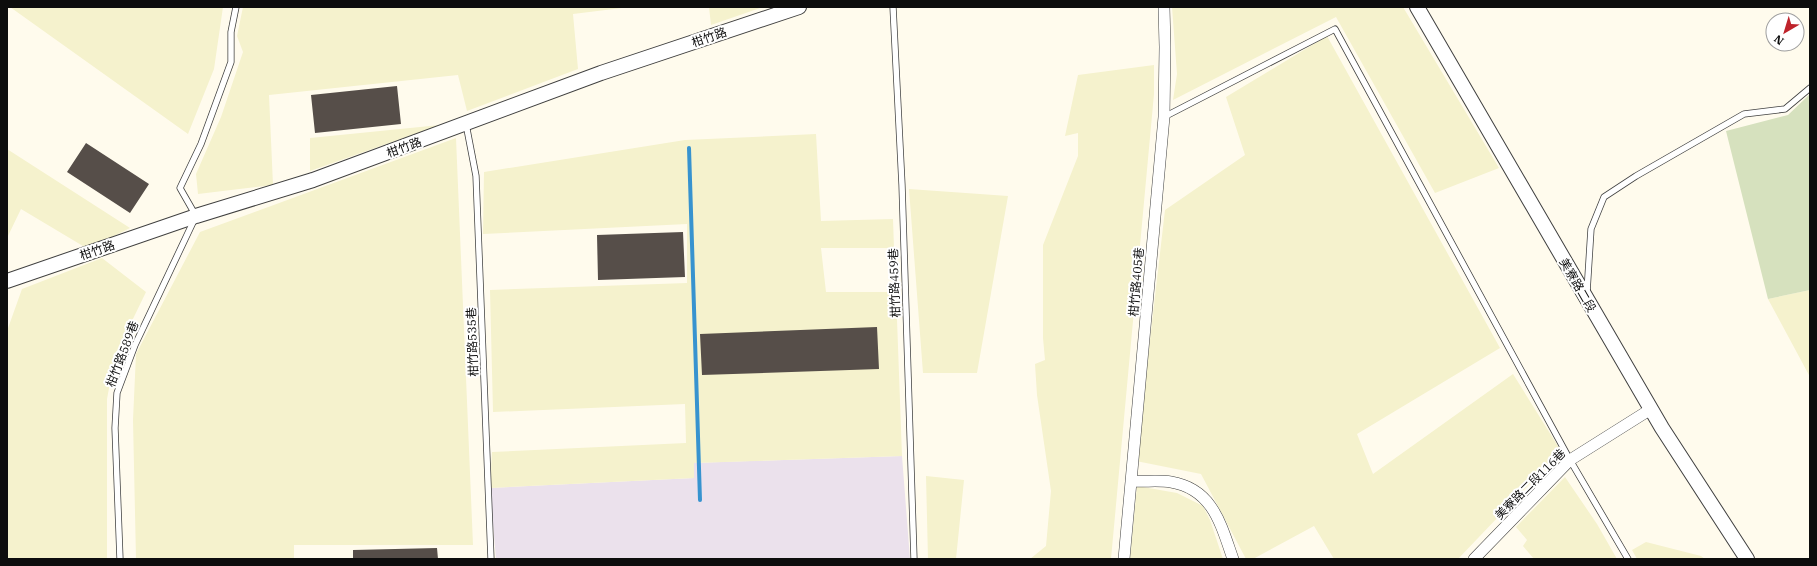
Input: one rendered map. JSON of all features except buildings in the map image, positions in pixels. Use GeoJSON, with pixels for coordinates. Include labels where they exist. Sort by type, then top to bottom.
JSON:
{"type":"FeatureCollection","features":[{"type":"Feature","properties":{"kind":"street","name":"柑竹路"},"geometry":{"type":"LineString","coordinates":[[7,281],[196,216],[313,180],[601,73],[799,7]]}},
{"type":"Feature","properties":{"kind":"street","name":"柑竹路405巷"},"geometry":{"type":"LineString","coordinates":[[1124,559],[1164,118],[1164,7]]}},
{"type":"Feature","properties":{"kind":"street","name":"美寮路二段"},"geometry":{"type":"LineString","coordinates":[[1417,7],[1650,409],[1747,559]]}},
{"type":"Feature","properties":{"kind":"street","name":"美寮路二段116巷"},"geometry":{"type":"LineString","coordinates":[[1474,559],[1570,460],[1650,409]]}},
{"type":"Feature","properties":{"kind":"street"},"geometry":{"type":"LineString","coordinates":[[1131,481],[1171,482],[1190,488],[1205,500],[1217,514],[1233,559]]}},
{"type":"Feature","properties":{"kind":"lane"},"geometry":{"type":"LineString","coordinates":[[196,216],[180,188],[201,144],[231,62],[231,32],[236,7]]}},
{"type":"Feature","properties":{"kind":"lane","name":"柑竹路459巷"},"geometry":{"type":"LineString","coordinates":[[893,7],[902,185],[914,559]]}},
{"type":"Feature","properties":{"kind":"lane"},"geometry":{"type":"LineString","coordinates":[[1164,118],[1335,29],[1570,460],[1628,559]]}},
{"type":"Feature","properties":{"kind":"lane"},"geometry":{"type":"LineString","coordinates":[[1586,300],[1591,229],[1604,197],[1636,176],[1744,114],[1784,109],[1810,88]]}},
{"type":"Feature","properties":{"kind":"lane","name":"柑竹路535巷"},"geometry":{"type":"LineString","coordinates":[[466,124],[476,176],[492,559]]}},
{"type":"Feature","properties":{"kind":"lane","name":"柑竹路589巷"},"geometry":{"type":"LineString","coordinates":[[120,559],[115,428],[118,393],[135,345],[196,216]]}},
{"type":"Feature","properties":{"kind":"shaded area"},"geometry":{"type":"Polygon","coordinates":[[[10,7],[223,7],[214,69],[188,134],[10,7]]]}},
{"type":"Feature","properties":{"kind":"shaded area"},"geometry":{"type":"Polygon","coordinates":[[[243,7],[630,7],[573,14],[578,69],[467,111],[458,75],[269,95],[273,185],[198,194],[196,174],[221,117],[243,52],[237,36],[243,7]]]}},
{"type":"Feature","properties":{"kind":"shaded area"},"geometry":{"type":"Polygon","coordinates":[[[709,7],[763,7],[711,25],[709,7]]]}},
{"type":"Feature","properties":{"kind":"shaded area"},"geometry":{"type":"Polygon","coordinates":[[[1172,7],[1403,7],[1499,168],[1435,193],[1336,17],[1173,100],[1177,74],[1172,7]]]}},
{"type":"Feature","properties":{"kind":"shaded area"},"geometry":{"type":"Polygon","coordinates":[[[1327,36],[1500,348],[1357,434],[1373,474],[1513,374],[1561,451],[1458,559],[1334,559],[1314,526],[1253,559],[1246,559],[1201,474],[1136,461],[1165,210],[1245,155],[1226,97],[1327,36]]]}},
{"type":"Feature","properties":{"kind":"shaded area"},"geometry":{"type":"Polygon","coordinates":[[[1154,65],[1154,94],[1111,559],[1030,559],[1046,546],[1051,491],[1037,395],[1035,364],[1045,360],[1043,338],[1043,245],[1078,156],[1078,133],[1065,136],[1078,75],[1154,65]]]}},
{"type":"Feature","properties":{"kind":"shaded area"},"geometry":{"type":"Polygon","coordinates":[[[440,125],[310,171],[310,138],[440,125]]]}},
{"type":"Feature","properties":{"kind":"shaded area"},"geometry":{"type":"Polygon","coordinates":[[[816,134],[821,221],[893,219],[894,248],[821,248],[826,292],[896,292],[902,456],[694,463],[694,478],[490,488],[492,452],[686,443],[685,404],[493,412],[490,290],[687,283],[687,224],[483,234],[484,172],[685,140],[816,134]]]}},
{"type":"Feature","properties":{"kind":"shaded area"},"geometry":{"type":"Polygon","coordinates":[[[456,138],[473,545],[294,545],[294,559],[136,559],[133,420],[136,354],[200,232],[456,138]]]}},
{"type":"Feature","properties":{"kind":"shaded area"},"geometry":{"type":"Polygon","coordinates":[[[7,149],[130,228],[88,249],[21,209],[7,238],[7,149]]]}},
{"type":"Feature","properties":{"kind":"shaded area"},"geometry":{"type":"Polygon","coordinates":[[[909,189],[1008,196],[977,373],[923,373],[909,189]]]}},
{"type":"Feature","properties":{"kind":"shaded area"},"geometry":{"type":"Polygon","coordinates":[[[102,258],[146,292],[115,356],[107,399],[107,559],[7,559],[7,331],[22,289],[102,258]]]}},
{"type":"Feature","properties":{"kind":"shaded area"},"geometry":{"type":"Polygon","coordinates":[[[1810,290],[1810,377],[1768,299],[1810,290]]]}},
{"type":"Feature","properties":{"kind":"shaded area"},"geometry":{"type":"Polygon","coordinates":[[[902,456],[910,559],[496,559],[490,488],[694,478],[693,463],[902,456]]]}},
{"type":"Feature","properties":{"kind":"shaded area"},"geometry":{"type":"Polygon","coordinates":[[[926,476],[964,480],[956,559],[928,559],[926,476]]]}},
{"type":"Feature","properties":{"kind":"shaded area"},"geometry":{"type":"Polygon","coordinates":[[[1565,477],[1597,524],[1617,559],[1534,559],[1523,546],[1527,540],[1516,527],[1565,477]]]}},
{"type":"Feature","properties":{"kind":"shaded area"},"geometry":{"type":"Polygon","coordinates":[[[1137,486],[1177,493],[1203,506],[1210,520],[1223,559],[1130,559],[1137,486]]]}},
{"type":"Feature","properties":{"kind":"shaded area"},"geometry":{"type":"Polygon","coordinates":[[[1646,542],[1701,556],[1705,559],[1637,559],[1632,550],[1646,542]]]}},
{"type":"Feature","properties":{"kind":"green space"},"geometry":{"type":"Polygon","coordinates":[[[1810,94],[1810,290],[1768,299],[1726,131],[1788,115],[1810,94]]]}},
{"type":"Feature","properties":{"kind":"waterway"},"geometry":{"type":"LineString","coordinates":[[689,148],[700,500]]}}]}
